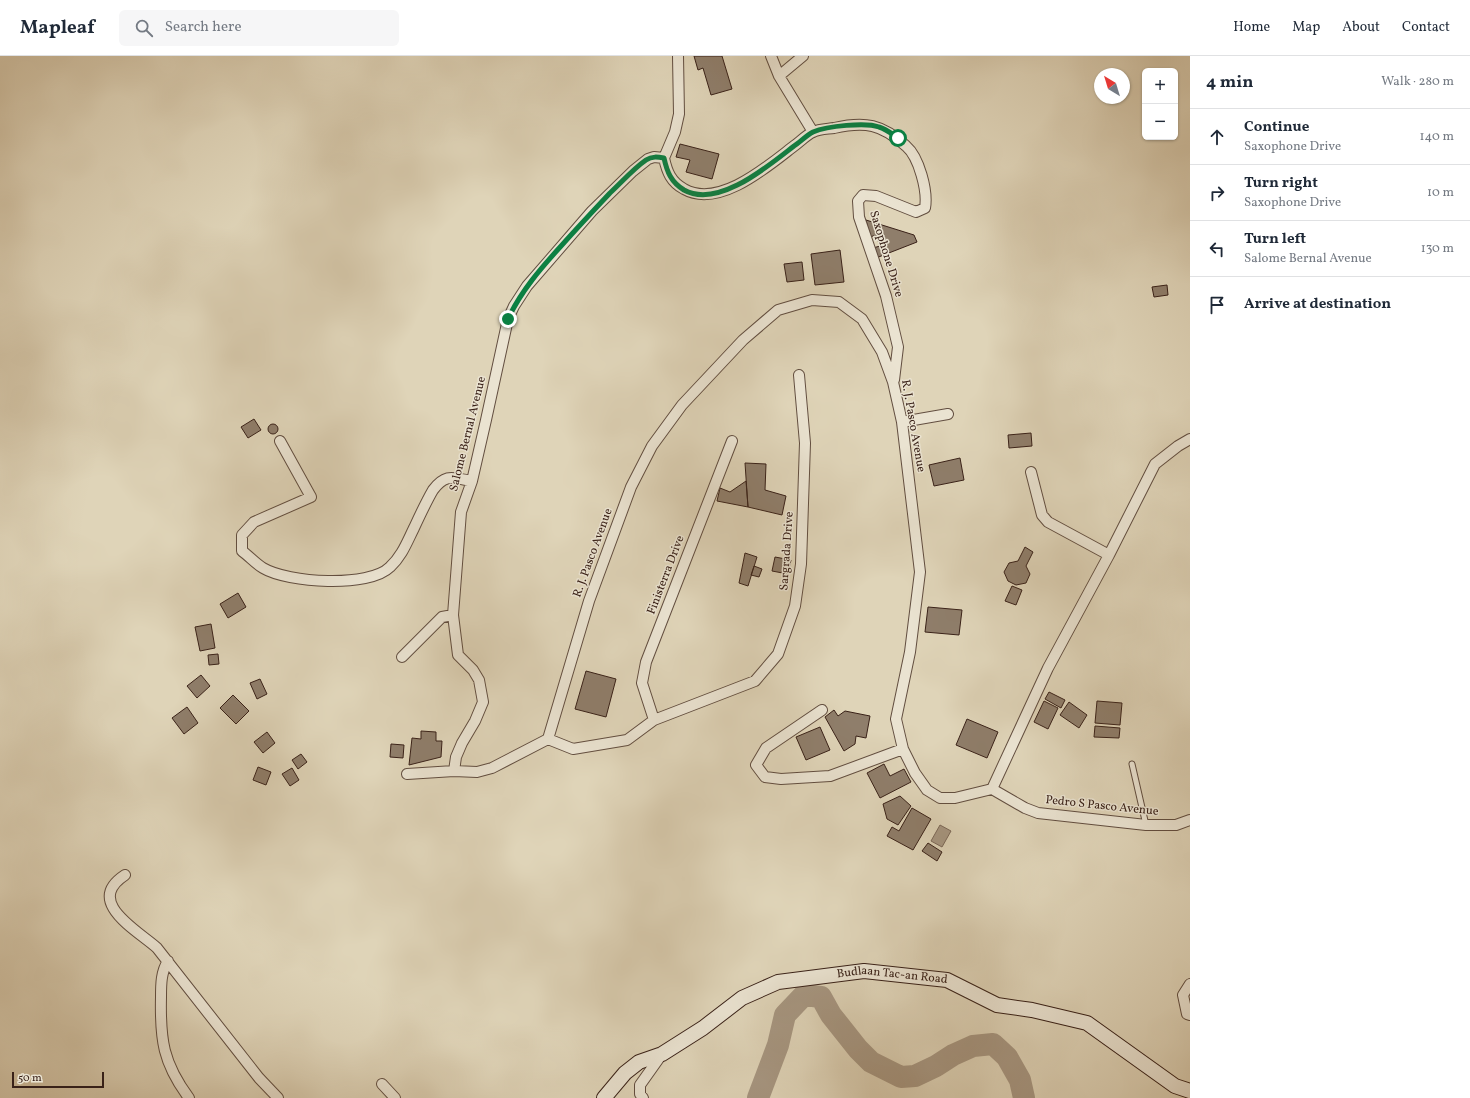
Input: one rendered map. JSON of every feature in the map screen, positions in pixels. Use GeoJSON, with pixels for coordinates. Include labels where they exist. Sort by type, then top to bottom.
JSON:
{"type":"FeatureCollection","features":[{"type":"Feature","properties":{"kind":"street"},"geometry":{"type":"LineString","coordinates":[[664,158],[675,132],[679,114],[678,56]]}},
{"type":"Feature","properties":{"kind":"street"},"geometry":{"type":"LineString","coordinates":[[771,56],[779,76],[813,132]]}},
{"type":"Feature","properties":{"kind":"street"},"geometry":{"type":"LineString","coordinates":[[779,76],[803,56]]}},
{"type":"Feature","properties":{"kind":"street","name":"Saxophone Drive"},"geometry":{"type":"LineString","coordinates":[[664,158],[666,170],[672,180],[681,188],[690,193],[706,194],[728,189],[757,174],[813,132],[839,126],[864,124],[879,127],[898,138],[910,149],[920,171],[926,202],[925,208],[916,212],[876,196],[863,195],[858,201],[860,217],[886,296],[898,347],[893,382]]}},
{"type":"Feature","properties":{"kind":"street","name":"Salome Bernal Avenue"},"geometry":{"type":"LineString","coordinates":[[454,771],[456,757],[483,702],[479,680],[473,670],[458,655],[453,615],[461,512],[472,481],[508,319],[514,306],[527,286],[592,211],[648,159],[654,157],[664,158]]}},
{"type":"Feature","properties":{"kind":"street","name":"R. J. Pasco Avenue"},"geometry":{"type":"LineString","coordinates":[[548,739],[589,601],[631,487],[652,446],[682,405],[743,340],[778,310],[812,300],[839,302],[862,319],[882,352],[893,382],[902,422],[920,572],[910,652],[896,719],[903,749],[915,773],[927,790],[940,798],[955,798],[992,789]]}},
{"type":"Feature","properties":{"kind":"street","name":"Sargrada Drive"},"geometry":{"type":"LineString","coordinates":[[548,739],[573,749],[627,740],[654,720],[755,681],[778,654],[795,606],[801,564],[806,443],[799,375]]}},
{"type":"Feature","properties":{"kind":"street"},"geometry":{"type":"LineString","coordinates":[[902,422],[948,414]]}},
{"type":"Feature","properties":{"kind":"street"},"geometry":{"type":"LineString","coordinates":[[992,789],[1048,668],[1109,555],[1155,464],[1178,446],[1190,439]]}},
{"type":"Feature","properties":{"kind":"street"},"geometry":{"type":"LineString","coordinates":[[280,441],[311,497],[254,522],[242,535],[242,550],[264,569],[286,576],[322,581],[352,581],[376,576],[390,568],[400,556],[433,490],[438,483],[448,477],[472,481]]}},
{"type":"Feature","properties":{"kind":"street","name":"Finisterra Drive"},"geometry":{"type":"LineString","coordinates":[[654,720],[642,683],[646,662],[732,441]]}},
{"type":"Feature","properties":{"kind":"street"},"geometry":{"type":"LineString","coordinates":[[1031,472],[1042,515],[1048,522],[1109,555]]}},
{"type":"Feature","properties":{"kind":"street"},"geometry":{"type":"LineString","coordinates":[[402,657],[442,617],[453,615]]}},
{"type":"Feature","properties":{"kind":"street"},"geometry":{"type":"LineString","coordinates":[[822,710],[766,748],[756,765],[765,777],[780,779],[830,776],[903,749]]}},
{"type":"Feature","properties":{"kind":"street"},"geometry":{"type":"LineString","coordinates":[[407,774],[454,771],[477,772],[492,768],[548,739]]}},
{"type":"Feature","properties":{"kind":"street","name":"Pedro S Pasco Avenue"},"geometry":{"type":"LineString","coordinates":[[992,789],[1025,808],[1038,813],[1146,825],[1176,825],[1190,820]]}},
{"type":"Feature","properties":{"kind":"street"},"geometry":{"type":"LineString","coordinates":[[125,875],[117,880],[112,888],[110,901],[117,914],[127,924],[153,944],[168,961],[259,1078],[278,1098]]}},
{"type":"Feature","properties":{"kind":"street"},"geometry":{"type":"LineString","coordinates":[[168,961],[162,974],[161,1034],[164,1052],[169,1066],[189,1098]]}},
{"type":"Feature","properties":{"kind":"street","name":"Budlaan Tac-an Road"},"geometry":{"type":"LineString","coordinates":[[604,1098],[625,1073],[639,1062],[662,1054],[703,1028],[742,998],[778,982],[864,971],[947,980],[997,1005],[1032,1010],[1087,1023],[1175,1086],[1190,1092]]}},
{"type":"Feature","properties":{"kind":"street"},"geometry":{"type":"LineString","coordinates":[[1190,984],[1183,995],[1187,1014],[1190,1015]]}},
{"type":"Feature","properties":{"kind":"street"},"geometry":{"type":"LineString","coordinates":[[643,1098],[640,1094],[640,1085],[662,1054]]}},
{"type":"Feature","properties":{"kind":"street"},"geometry":{"type":"LineString","coordinates":[[382,1084],[396,1098]]}},
{"type":"Feature","properties":{"kind":"lane"},"geometry":{"type":"LineString","coordinates":[[1132,764],[1146,825]]}},
{"type":"Feature","properties":{"kind":"shaded area"},"geometry":{"type":"Polygon","coordinates":[[[940,825],[951,831],[942,847],[931,841],[940,825]]]}},
{"type":"Feature","properties":{"kind":"building"},"geometry":{"type":"Polygon","coordinates":[[[694,56],[722,56],[732,89],[711,95],[703,68],[698,70],[694,56]]]}},
{"type":"Feature","properties":{"kind":"building"},"geometry":{"type":"Polygon","coordinates":[[[680,144],[719,154],[712,179],[686,172],[690,160],[676,157],[680,144]]]}},
{"type":"Feature","properties":{"kind":"building"},"geometry":{"type":"Polygon","coordinates":[[[866,220],[914,235],[917,242],[876,258],[873,248],[880,246],[876,235],[870,237],[866,220]]]}},
{"type":"Feature","properties":{"kind":"building"},"geometry":{"type":"Polygon","coordinates":[[[840,250],[844,282],[815,285],[811,254],[840,250]]]}},
{"type":"Feature","properties":{"kind":"building"},"geometry":{"type":"Polygon","coordinates":[[[802,262],[804,280],[787,282],[784,264],[802,262]]]}},
{"type":"Feature","properties":{"kind":"building"},"geometry":{"type":"Polygon","coordinates":[[[1167,285],[1168,295],[1154,297],[1152,287],[1167,285]]]}},
{"type":"Feature","properties":{"kind":"building"},"geometry":{"type":"Polygon","coordinates":[[[254,419],[261,430],[248,438],[241,427],[254,419]]]}},
{"type":"Feature","properties":{"kind":"building"},"geometry":{"type":"Polygon","coordinates":[[[271,424],[275,424],[277,425],[277,433],[271,434],[268,431],[268,427],[271,424]]]}},
{"type":"Feature","properties":{"kind":"building"},"geometry":{"type":"Polygon","coordinates":[[[1031,433],[1032,446],[1009,448],[1008,435],[1031,433]]]}},
{"type":"Feature","properties":{"kind":"building"},"geometry":{"type":"Polygon","coordinates":[[[960,458],[964,480],[934,486],[929,465],[960,458]]]}},
{"type":"Feature","properties":{"kind":"building"},"geometry":{"type":"Polygon","coordinates":[[[745,463],[766,464],[765,490],[786,496],[782,515],[748,507],[745,463]]]}},
{"type":"Feature","properties":{"kind":"building"},"geometry":{"type":"Polygon","coordinates":[[[746,481],[748,507],[717,501],[720,488],[730,492],[746,481]]]}},
{"type":"Feature","properties":{"kind":"building"},"geometry":{"type":"Polygon","coordinates":[[[1025,547],[1033,552],[1026,566],[1030,574],[1026,583],[1016,585],[1008,581],[1004,572],[1009,563],[1018,561],[1025,547]]]}},
{"type":"Feature","properties":{"kind":"building"},"geometry":{"type":"Polygon","coordinates":[[[745,553],[757,557],[748,586],[739,583],[745,553]]]}},
{"type":"Feature","properties":{"kind":"building"},"geometry":{"type":"Polygon","coordinates":[[[775,557],[791,560],[788,574],[772,571],[775,557]]]}},
{"type":"Feature","properties":{"kind":"building"},"geometry":{"type":"Polygon","coordinates":[[[754,566],[762,569],[759,577],[751,575],[754,566]]]}},
{"type":"Feature","properties":{"kind":"building"},"geometry":{"type":"Polygon","coordinates":[[[1012,586],[1022,590],[1016,605],[1005,601],[1012,586]]]}},
{"type":"Feature","properties":{"kind":"building"},"geometry":{"type":"Polygon","coordinates":[[[238,593],[246,607],[228,618],[220,604],[238,593]]]}},
{"type":"Feature","properties":{"kind":"building"},"geometry":{"type":"Polygon","coordinates":[[[928,607],[962,610],[959,635],[925,632],[928,607]]]}},
{"type":"Feature","properties":{"kind":"building"},"geometry":{"type":"Polygon","coordinates":[[[211,624],[215,648],[200,651],[195,627],[211,624]]]}},
{"type":"Feature","properties":{"kind":"building"},"geometry":{"type":"Polygon","coordinates":[[[218,654],[219,664],[209,665],[208,655],[218,654]]]}},
{"type":"Feature","properties":{"kind":"building"},"geometry":{"type":"Polygon","coordinates":[[[586,671],[616,679],[606,717],[575,709],[586,671]]]}},
{"type":"Feature","properties":{"kind":"building"},"geometry":{"type":"Polygon","coordinates":[[[201,675],[210,686],[197,698],[187,686],[201,675]]]}},
{"type":"Feature","properties":{"kind":"building"},"geometry":{"type":"Polygon","coordinates":[[[260,679],[267,694],[257,699],[250,683],[260,679]]]}},
{"type":"Feature","properties":{"kind":"building"},"geometry":{"type":"Polygon","coordinates":[[[1049,692],[1065,700],[1061,708],[1045,699],[1049,692]]]}},
{"type":"Feature","properties":{"kind":"building"},"geometry":{"type":"Polygon","coordinates":[[[233,695],[249,711],[236,724],[220,708],[233,695]]]}},
{"type":"Feature","properties":{"kind":"building"},"geometry":{"type":"Polygon","coordinates":[[[1044,701],[1058,708],[1048,729],[1034,722],[1044,701]]]}},
{"type":"Feature","properties":{"kind":"building"},"geometry":{"type":"Polygon","coordinates":[[[1097,701],[1122,703],[1120,725],[1095,723],[1097,701]]]}},
{"type":"Feature","properties":{"kind":"building"},"geometry":{"type":"Polygon","coordinates":[[[1069,702],[1087,715],[1079,728],[1060,715],[1069,702]]]}},
{"type":"Feature","properties":{"kind":"building"},"geometry":{"type":"Polygon","coordinates":[[[187,707],[198,723],[184,734],[172,718],[187,707]]]}},
{"type":"Feature","properties":{"kind":"building"},"geometry":{"type":"Polygon","coordinates":[[[834,710],[838,716],[845,711],[870,716],[866,738],[856,736],[855,744],[844,751],[825,717],[834,710]]]}},
{"type":"Feature","properties":{"kind":"building"},"geometry":{"type":"Polygon","coordinates":[[[967,719],[998,732],[987,758],[956,745],[967,719]]]}},
{"type":"Feature","properties":{"kind":"building"},"geometry":{"type":"Polygon","coordinates":[[[1095,726],[1120,728],[1119,738],[1094,737],[1095,726]]]}},
{"type":"Feature","properties":{"kind":"building"},"geometry":{"type":"Polygon","coordinates":[[[820,727],[830,750],[806,760],[796,737],[820,727]]]}},
{"type":"Feature","properties":{"kind":"building"},"geometry":{"type":"Polygon","coordinates":[[[421,731],[436,732],[436,741],[442,741],[441,757],[409,765],[412,738],[421,739],[421,731]]]}},
{"type":"Feature","properties":{"kind":"building"},"geometry":{"type":"Polygon","coordinates":[[[267,732],[275,743],[263,753],[254,742],[267,732]]]}},
{"type":"Feature","properties":{"kind":"building"},"geometry":{"type":"Polygon","coordinates":[[[391,744],[404,745],[403,758],[390,757],[391,744]]]}},
{"type":"Feature","properties":{"kind":"building"},"geometry":{"type":"Polygon","coordinates":[[[301,754],[307,762],[298,769],[292,760],[301,754]]]}},
{"type":"Feature","properties":{"kind":"building"},"geometry":{"type":"Polygon","coordinates":[[[884,764],[890,776],[904,769],[911,782],[880,798],[867,773],[884,764]]]}},
{"type":"Feature","properties":{"kind":"building"},"geometry":{"type":"Polygon","coordinates":[[[258,767],[271,772],[266,785],[253,780],[258,767]]]}},
{"type":"Feature","properties":{"kind":"building"},"geometry":{"type":"Polygon","coordinates":[[[292,768],[299,780],[290,786],[282,774],[292,768]]]}},
{"type":"Feature","properties":{"kind":"building"},"geometry":{"type":"Polygon","coordinates":[[[900,796],[911,806],[898,825],[887,819],[883,804],[900,796]]]}},
{"type":"Feature","properties":{"kind":"building"},"geometry":{"type":"Polygon","coordinates":[[[912,808],[931,819],[913,850],[887,836],[892,827],[899,831],[912,808]]]}},
{"type":"Feature","properties":{"kind":"building"},"geometry":{"type":"Polygon","coordinates":[[[928,843],[942,852],[937,861],[922,851],[928,843]]]}},
{"type":"Feature","properties":{"kind":"waterway"},"geometry":{"type":"LineString","coordinates":[[758,1098],[778,1045],[785,1015],[804,995],[821,997],[831,1015],[858,1049],[871,1062],[901,1077],[915,1076],[973,1046],[993,1044],[1007,1057],[1020,1080],[1024,1098]]}},
{"type":"Feature","properties":{"kind":"route"},"geometry":{"type":"LineString","coordinates":[[508,319],[514,306],[527,286],[551,257],[592,211],[633,171],[648,159],[654,157],[664,158],[666,170],[672,180],[681,188],[690,193],[706,194],[728,189],[757,174],[813,132],[839,126],[864,124],[879,127],[898,138]]}}]}
